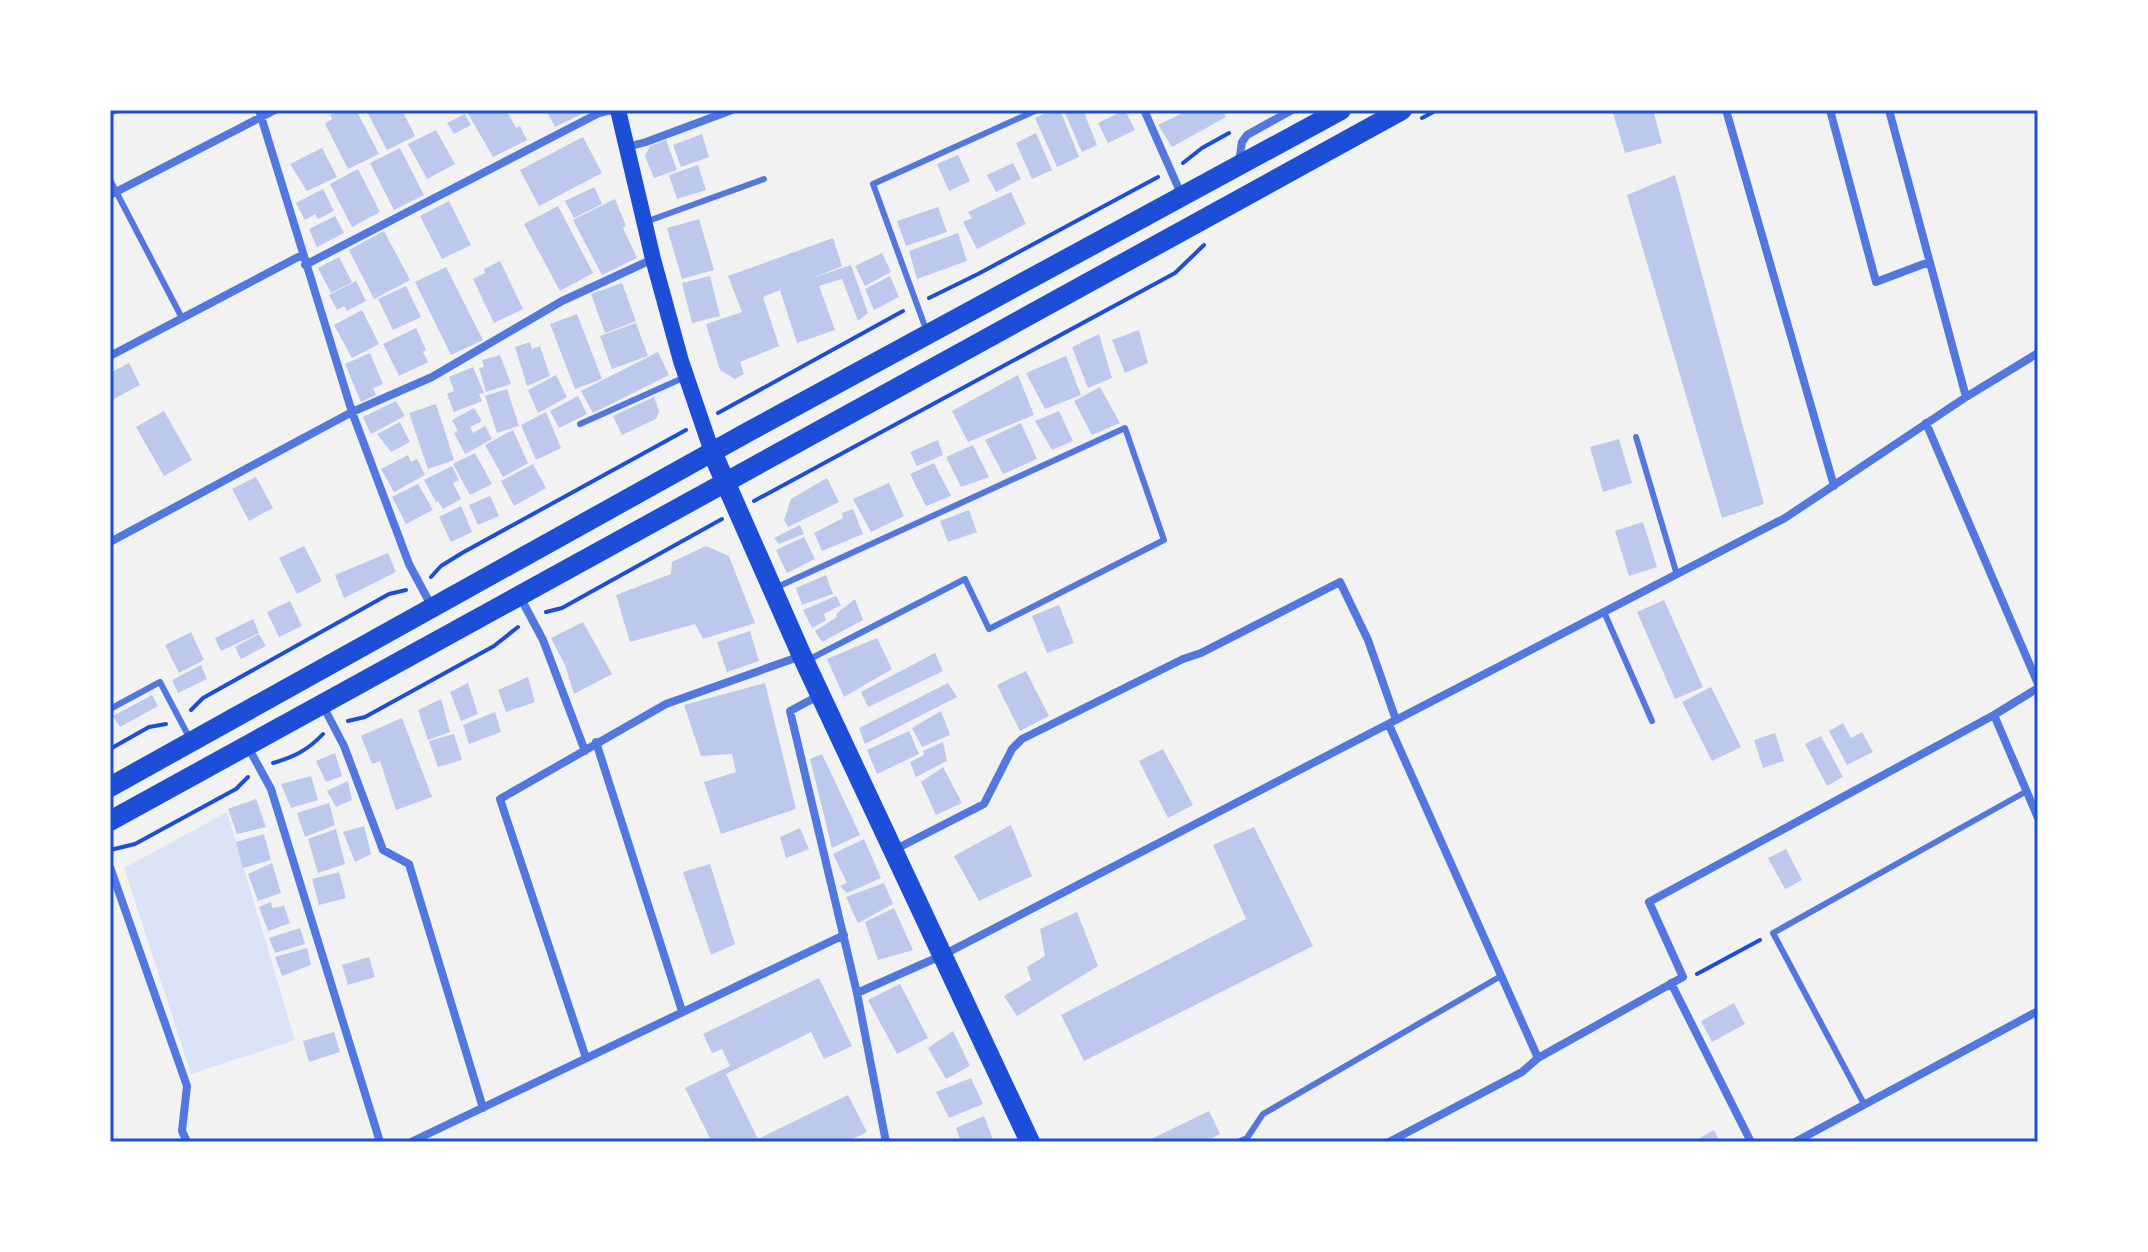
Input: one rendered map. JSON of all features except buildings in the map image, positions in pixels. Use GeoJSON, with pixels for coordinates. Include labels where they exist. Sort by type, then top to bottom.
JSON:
{"type":"FeatureCollection","features":[{"type":"Feature","properties":{"kind":"main road"},"geometry":{"type":"LineString","coordinates":[[615,110],[687,376],[724,482],[1030,1142]]}},
{"type":"Feature","properties":{"kind":"main road"},"geometry":{"type":"LineString","coordinates":[[110,787],[712,452],[1341,110]]}},
{"type":"Feature","properties":{"kind":"main road"},"geometry":{"type":"LineString","coordinates":[[110,821],[724,482],[1407,117]]}},
{"type":"Feature","properties":{"kind":"street"},"geometry":{"type":"LineString","coordinates":[[113,194],[260,114],[275,110]]}},
{"type":"Feature","properties":{"kind":"street"},"geometry":{"type":"LineString","coordinates":[[305,265],[599,113],[615,110]]}},
{"type":"Feature","properties":{"kind":"street"},"geometry":{"type":"LineString","coordinates":[[627,147],[732,110]]}},
{"type":"Feature","properties":{"kind":"street"},"geometry":{"type":"LineString","coordinates":[[1144,110],[1182,197]]}},
{"type":"Feature","properties":{"kind":"street"},"geometry":{"type":"LineString","coordinates":[[1238,166],[1242,142],[1247,135],[1292,110]]}},
{"type":"Feature","properties":{"kind":"street"},"geometry":{"type":"LineString","coordinates":[[1726,110],[1834,486]]}},
{"type":"Feature","properties":{"kind":"street"},"geometry":{"type":"LineString","coordinates":[[1830,110],[1876,282],[1929,262]]}},
{"type":"Feature","properties":{"kind":"street"},"geometry":{"type":"LineString","coordinates":[[1889,110],[1966,397]]}},
{"type":"Feature","properties":{"kind":"street"},"geometry":{"type":"LineString","coordinates":[[260,114],[352,412],[409,564],[433,608]]}},
{"type":"Feature","properties":{"kind":"street"},"geometry":{"type":"LineString","coordinates":[[110,356],[302,255]]}},
{"type":"Feature","properties":{"kind":"street"},"geometry":{"type":"LineString","coordinates":[[110,542],[352,412],[432,377],[562,301],[653,259]]}},
{"type":"Feature","properties":{"kind":"street"},"geometry":{"type":"LineString","coordinates":[[857,993],[943,955],[1785,518],[1926,423],[2038,353]]}},
{"type":"Feature","properties":{"kind":"street"},"geometry":{"type":"LineString","coordinates":[[1389,1142],[1522,1072],[1538,1058],[1683,977],[1649,902],[1994,715],[2038,686],[1926,423]]}},
{"type":"Feature","properties":{"kind":"street"},"geometry":{"type":"LineString","coordinates":[[893,850],[984,804],[1012,749],[1022,739],[1340,582],[1368,640],[1392,722],[1538,1058]]}},
{"type":"Feature","properties":{"kind":"street"},"geometry":{"type":"LineString","coordinates":[[519,594],[543,640],[585,751]]}},
{"type":"Feature","properties":{"kind":"street"},"geometry":{"type":"LineString","coordinates":[[586,1058],[500,799],[666,704],[804,659]]}},
{"type":"Feature","properties":{"kind":"street"},"geometry":{"type":"LineString","coordinates":[[821,695],[790,711],[857,993],[886,1142]]}},
{"type":"Feature","properties":{"kind":"street"},"geometry":{"type":"LineString","coordinates":[[321,703],[344,746],[383,850],[409,864],[483,1108]]}},
{"type":"Feature","properties":{"kind":"street"},"geometry":{"type":"LineString","coordinates":[[1994,715],[2038,818]]}},
{"type":"Feature","properties":{"kind":"street"},"geometry":{"type":"LineString","coordinates":[[596,742],[682,1011]]}},
{"type":"Feature","properties":{"kind":"street"},"geometry":{"type":"LineString","coordinates":[[247,745],[271,789],[380,1142]]}},
{"type":"Feature","properties":{"kind":"street"},"geometry":{"type":"LineString","coordinates":[[110,867],[187,1086],[182,1131],[187,1142]]}},
{"type":"Feature","properties":{"kind":"street"},"geometry":{"type":"LineString","coordinates":[[411,1142],[844,935]]}},
{"type":"Feature","properties":{"kind":"street"},"geometry":{"type":"LineString","coordinates":[[1671,983],[1751,1142]]}},
{"type":"Feature","properties":{"kind":"street"},"geometry":{"type":"LineString","coordinates":[[1795,1142],[2038,1011]]}},
{"type":"Feature","properties":{"kind":"lane"},"geometry":{"type":"LineString","coordinates":[[110,113],[117,110]]}},
{"type":"Feature","properties":{"kind":"lane"},"geometry":{"type":"LineString","coordinates":[[928,335],[873,184],[1037,110]]}},
{"type":"Feature","properties":{"kind":"lane"},"geometry":{"type":"LineString","coordinates":[[644,222],[764,179]]}},
{"type":"Feature","properties":{"kind":"lane"},"geometry":{"type":"LineString","coordinates":[[110,180],[113,194],[182,318]]}},
{"type":"Feature","properties":{"kind":"lane"},"geometry":{"type":"LineString","coordinates":[[580,424],[687,376]]}},
{"type":"Feature","properties":{"kind":"lane"},"geometry":{"type":"LineString","coordinates":[[772,589],[1125,428],[1164,540],[989,629],[965,579],[804,659]]}},
{"type":"Feature","properties":{"kind":"lane"},"geometry":{"type":"LineString","coordinates":[[1636,437],[1677,575]]}},
{"type":"Feature","properties":{"kind":"lane"},"geometry":{"type":"LineString","coordinates":[[1604,612],[1652,721]]}},
{"type":"Feature","properties":{"kind":"lane"},"geometry":{"type":"LineString","coordinates":[[110,709],[160,682],[191,742]]}},
{"type":"Feature","properties":{"kind":"lane"},"geometry":{"type":"LineString","coordinates":[[1864,1104],[1773,933],[2027,791]]}},
{"type":"Feature","properties":{"kind":"lane"},"geometry":{"type":"LineString","coordinates":[[1238,1142],[1247,1138],[1263,1114],[1501,976]]}},
{"type":"Feature","properties":{"kind":"path"},"geometry":{"type":"LineString","coordinates":[[1407,117],[1437,110]]}},
{"type":"Feature","properties":{"kind":"path"},"geometry":{"type":"LineString","coordinates":[[1176,168],[1202,148],[1236,129]]}},
{"type":"Feature","properties":{"kind":"path"},"geometry":{"type":"LineString","coordinates":[[718,413],[916,304],[1163,176]]}},
{"type":"Feature","properties":{"kind":"path"},"geometry":{"type":"LineString","coordinates":[[752,502],[1175,273],[1207,241]]}},
{"type":"Feature","properties":{"kind":"path"},"geometry":{"type":"LineString","coordinates":[[429,580],[441,566],[462,553],[690,428]]}},
{"type":"Feature","properties":{"kind":"path"},"geometry":{"type":"LineString","coordinates":[[538,613],[562,608],[721,520]]}},
{"type":"Feature","properties":{"kind":"path"},"geometry":{"type":"LineString","coordinates":[[186,715],[203,698],[291,648],[389,594],[413,589]]}},
{"type":"Feature","properties":{"kind":"path"},"geometry":{"type":"LineString","coordinates":[[341,723],[377,711],[494,646],[524,622]]}},
{"type":"Feature","properties":{"kind":"path"},"geometry":{"type":"LineString","coordinates":[[110,749],[149,727],[173,722]]}},
{"type":"Feature","properties":{"kind":"path"},"geometry":{"type":"LineString","coordinates":[[267,764],[309,749],[326,731]]}},
{"type":"Feature","properties":{"kind":"path"},"geometry":{"type":"LineString","coordinates":[[111,849],[135,844],[162,830],[236,789],[253,772]]}},
{"type":"Feature","properties":{"kind":"path"},"geometry":{"type":"LineString","coordinates":[[1683,977],[1696,974],[1773,933]]}},
{"type":"Feature","properties":{"kind":"shaded area"},"geometry":{"type":"Polygon","coordinates":[[[227,812],[295,1040],[191,1074],[124,868],[227,812]]]}}]}
